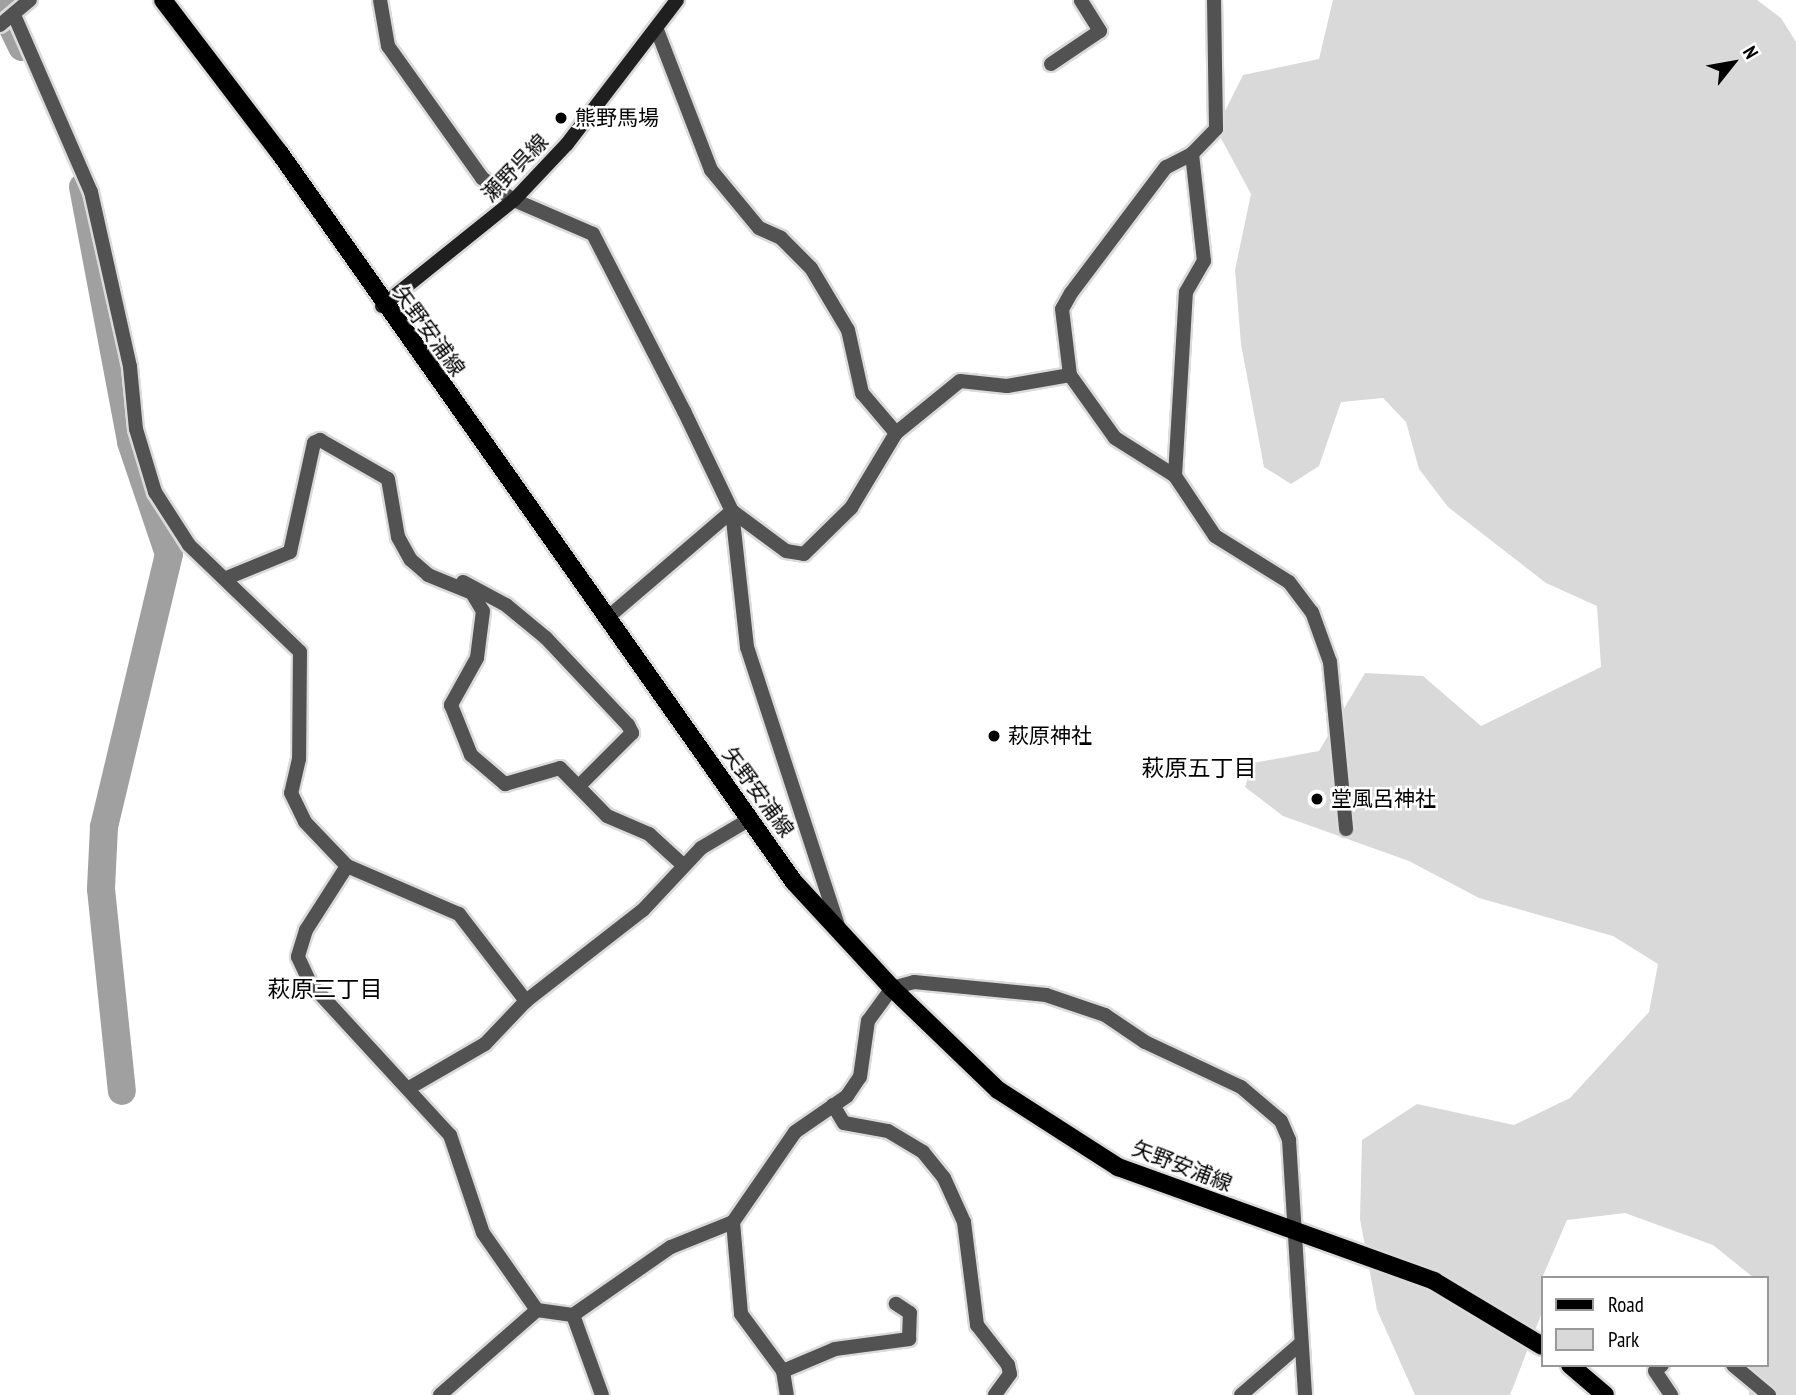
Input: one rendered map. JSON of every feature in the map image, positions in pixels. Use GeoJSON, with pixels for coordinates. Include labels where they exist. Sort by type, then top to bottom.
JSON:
{"type":"FeatureCollection","features":[{"type":"Feature","properties":{"kind":"main road","name":"矢野安浦線"},"geometry":{"type":"LineString","coordinates":[[163,0],[279,152],[382,306],[750,819],[841,934],[892,988],[998,1090],[1070,1140],[1118,1167],[1434,1282],[1540,1345]]}},
{"type":"Feature","properties":{"kind":"main road","name":"瀬野呉線"},"geometry":{"type":"LineString","coordinates":[[382,306],[514,200],[657,30],[677,0]]}},
{"type":"Feature","properties":{"kind":"main road"},"geometry":{"type":"LineString","coordinates":[[1572,1367],[1605,1395]]}},
{"type":"Feature","properties":{"kind":"street"},"geometry":{"type":"LineString","coordinates":[[0,25],[30,0]]}},
{"type":"Feature","properties":{"kind":"street"},"geometry":{"type":"LineString","coordinates":[[380,0],[388,46],[482,178],[514,200],[593,234],[732,511],[747,647],[841,934]]}},
{"type":"Feature","properties":{"kind":"street"},"geometry":{"type":"LineString","coordinates":[[1051,64],[1100,31],[1081,0]]}},
{"type":"Feature","properties":{"kind":"street"},"geometry":{"type":"LineString","coordinates":[[1214,0],[1216,129],[1192,153],[1166,167],[1062,309],[1070,375],[1115,438],[1175,476],[1216,536],[1289,582],[1312,612],[1330,662],[1346,829]]}},
{"type":"Feature","properties":{"kind":"street"},"geometry":{"type":"LineString","coordinates":[[14,15],[91,192],[149,475],[177,531],[229,577],[300,652],[299,759],[291,793],[324,848],[347,866],[459,914],[526,1001]]}},
{"type":"Feature","properties":{"kind":"street"},"geometry":{"type":"LineString","coordinates":[[657,30],[711,170],[759,228],[781,238],[811,268],[848,330],[862,393],[895,433]]}},
{"type":"Feature","properties":{"kind":"street"},"geometry":{"type":"LineString","coordinates":[[1175,476],[1186,292],[1204,261],[1192,153]]}},
{"type":"Feature","properties":{"kind":"street"},"geometry":{"type":"LineString","coordinates":[[732,511],[786,551],[804,554],[851,508],[895,433],[960,381],[1007,386],[1070,375]]}},
{"type":"Feature","properties":{"kind":"street"},"geometry":{"type":"LineString","coordinates":[[229,577],[290,552],[310,450],[320,440],[388,479],[398,537],[411,560],[428,575],[458,585],[475,585],[506,605],[628,725],[632,733],[581,784]]}},
{"type":"Feature","properties":{"kind":"street"},"geometry":{"type":"LineString","coordinates":[[606,619],[732,511]]}},
{"type":"Feature","properties":{"kind":"street"},"geometry":{"type":"LineString","coordinates":[[458,585],[482,611],[477,658],[451,705],[471,755],[505,784],[560,768],[581,784],[607,816],[649,834],[684,866]]}},
{"type":"Feature","properties":{"kind":"street"},"geometry":{"type":"LineString","coordinates":[[409,1088],[485,1044],[526,1001],[643,911],[701,848],[750,819]]}},
{"type":"Feature","properties":{"kind":"street"},"geometry":{"type":"LineString","coordinates":[[347,866],[306,930],[298,957],[310,983],[450,1135],[483,1233],[537,1310],[573,1315],[665,1250],[733,1222],[795,1132],[833,1105],[860,1077],[868,1021],[892,988],[914,982],[1078,1003],[1241,1087],[1282,1121],[1289,1140],[1292,1230],[1304,1395]]}},
{"type":"Feature","properties":{"kind":"street"},"geometry":{"type":"LineString","coordinates":[[833,1105],[844,1123],[888,1131],[923,1152],[944,1178],[964,1222],[977,1325],[1008,1365],[1010,1374],[995,1395]]}},
{"type":"Feature","properties":{"kind":"street"},"geometry":{"type":"LineString","coordinates":[[733,1222],[741,1314],[783,1371],[787,1395]]}},
{"type":"Feature","properties":{"kind":"street"},"geometry":{"type":"LineString","coordinates":[[783,1371],[835,1349],[909,1339],[910,1313],[896,1304]]}},
{"type":"Feature","properties":{"kind":"street"},"geometry":{"type":"LineString","coordinates":[[440,1395],[537,1310]]}},
{"type":"Feature","properties":{"kind":"street"},"geometry":{"type":"LineString","coordinates":[[573,1315],[602,1395]]}},
{"type":"Feature","properties":{"kind":"street"},"geometry":{"type":"LineString","coordinates":[[1241,1395],[1300,1344]]}},
{"type":"Feature","properties":{"kind":"street"},"geometry":{"type":"LineString","coordinates":[[1660,1367],[1655,1371],[1671,1395]]}},
{"type":"Feature","properties":{"kind":"street"},"geometry":{"type":"LineString","coordinates":[[1735,1367],[1769,1395]]}},
{"type":"Feature","properties":{"kind":"green space"},"geometry":{"type":"Polygon","coordinates":[[[1333,0],[1757,0],[1781,18],[1796,42],[1796,1395],[1749,1395],[1749,1367],[1768,1367],[1768,1276],[1752,1276],[1713,1245],[1625,1213],[1567,1220],[1543,1276],[1540,1276],[1540,1318],[1510,1395],[1415,1395],[1377,1310],[1360,1219],[1362,1140],[1417,1104],[1514,1125],[1570,1098],[1649,1012],[1658,964],[1613,936],[1479,898],[1409,861],[1283,816],[1245,787],[1253,763],[1319,751],[1365,673],[1423,676],[1481,726],[1601,667],[1597,606],[1546,583],[1448,507],[1419,469],[1406,422],[1383,398],[1341,402],[1319,466],[1291,484],[1264,467],[1241,344],[1235,270],[1251,194],[1216,129],[1243,75],[1319,59],[1333,0]]]}},
{"type":"Feature","properties":{"kind":"waterway"},"geometry":{"type":"LineString","coordinates":[[0,1],[22,47]]}},
{"type":"Feature","properties":{"kind":"waterway"},"geometry":{"type":"LineString","coordinates":[[83,187],[131,442],[169,554],[104,827],[101,889],[122,1091]]}},
{"type":"Feature","properties":{"kind":"place","name":"熊野馬場"},"geometry":{"type":"Point","coordinates":[561,118]}},
{"type":"Feature","properties":{"kind":"place","name":"萩原神社"},"geometry":{"type":"Point","coordinates":[994,736]}},
{"type":"Feature","properties":{"kind":"place","name":"堂風呂神社"},"geometry":{"type":"Point","coordinates":[1317,799]}},
{"type":"Feature","properties":{"kind":"district","name":"萩原五丁目"},"geometry":{"type":"Point","coordinates":[1199,768]}},
{"type":"Feature","properties":{"kind":"district","name":"萩原三丁目"},"geometry":{"type":"Point","coordinates":[325,989]}}]}
